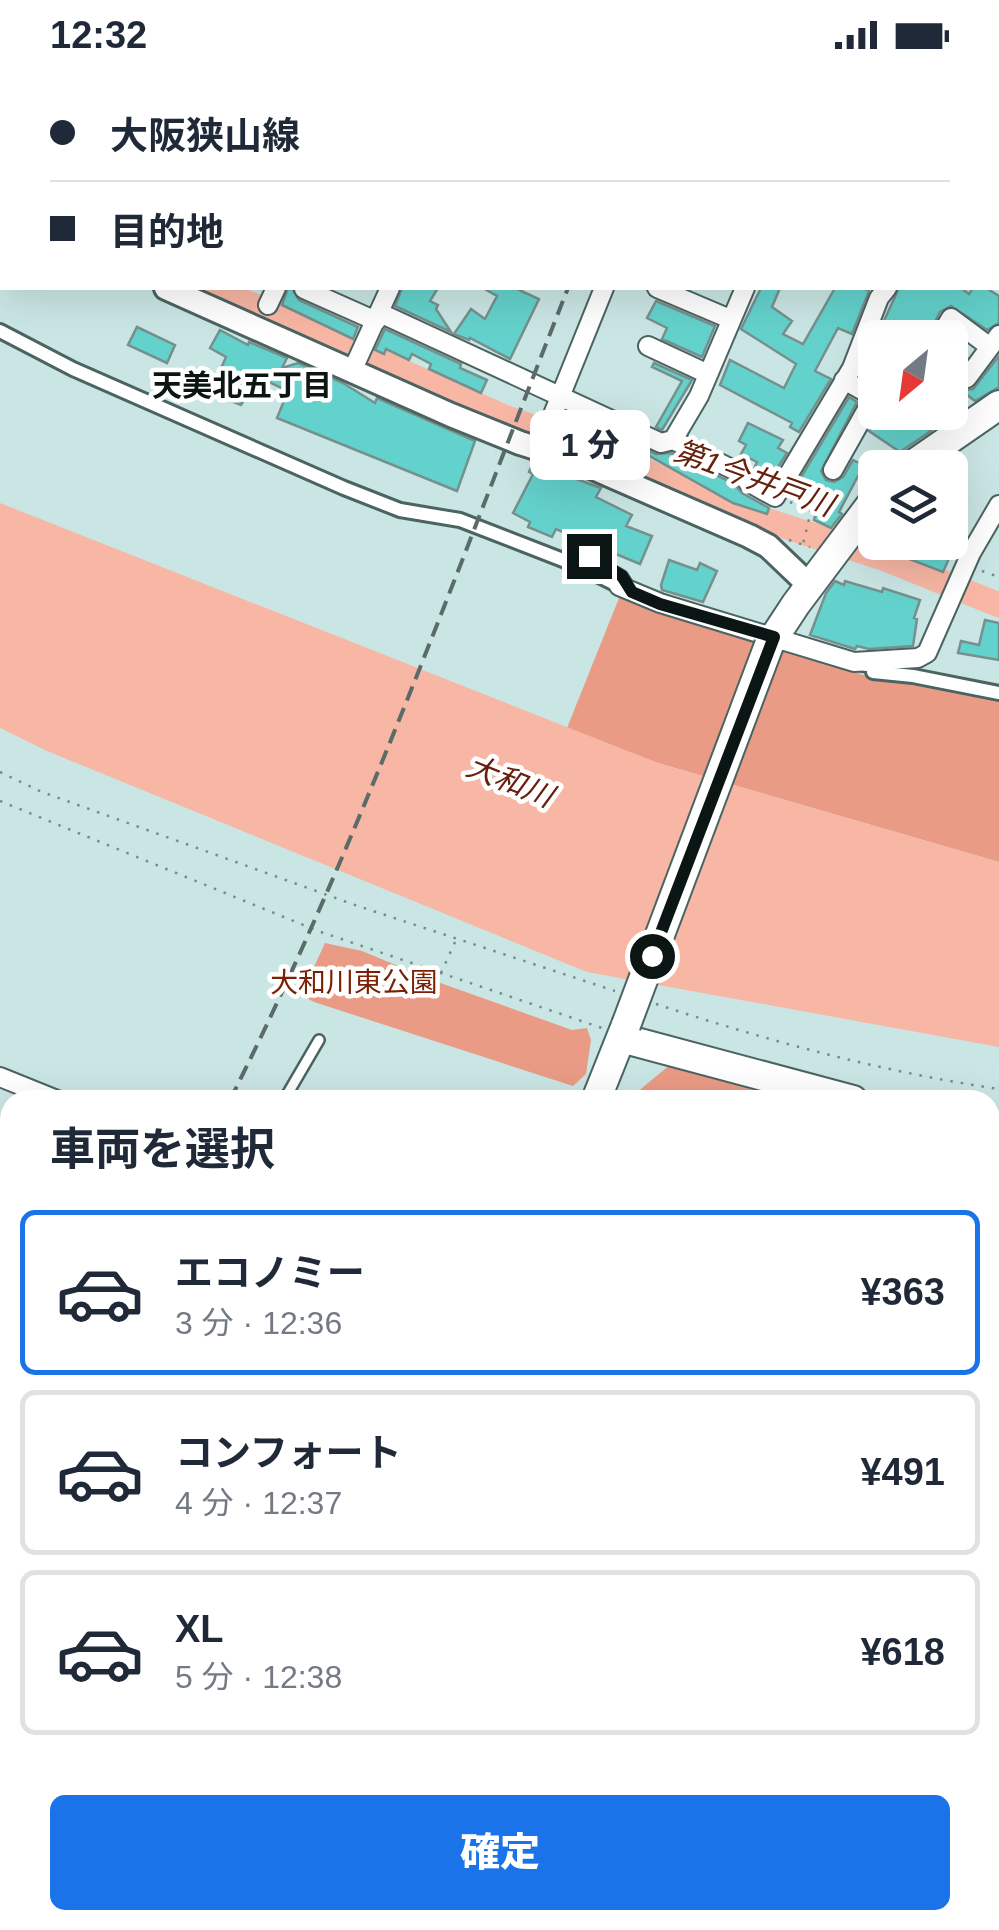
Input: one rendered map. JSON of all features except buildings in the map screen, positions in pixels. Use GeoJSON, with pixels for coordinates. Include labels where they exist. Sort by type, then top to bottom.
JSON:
{"type":"FeatureCollection","features":[{"type":"Feature","properties":{"kind":"main road"},"geometry":{"type":"LineString","coordinates":[[934,450],[999,406]]}},
{"type":"Feature","properties":{"kind":"main road"},"geometry":{"type":"LineString","coordinates":[[600,1090],[772,641],[810,586],[822,557],[858,518]]}},
{"type":"Feature","properties":{"kind":"main road"},"geometry":{"type":"LineString","coordinates":[[623,1031],[820,1090]]}},
{"type":"Feature","properties":{"kind":"street"},"geometry":{"type":"LineString","coordinates":[[171,290],[358,358],[451,414],[542,444],[749,536],[768,546],[810,586]]}},
{"type":"Feature","properties":{"kind":"street"},"geometry":{"type":"LineString","coordinates":[[307,290],[563,396],[661,443],[674,440],[742,474],[748,482],[775,496],[844,380],[885,290]]}},
{"type":"Feature","properties":{"kind":"street"},"geometry":{"type":"LineString","coordinates":[[358,358],[389,290]]}},
{"type":"Feature","properties":{"kind":"street"},"geometry":{"type":"LineString","coordinates":[[542,444],[603,290]]}},
{"type":"Feature","properties":{"kind":"street"},"geometry":{"type":"LineString","coordinates":[[662,290],[730,319]]}},
{"type":"Feature","properties":{"kind":"street"},"geometry":{"type":"LineString","coordinates":[[674,440],[744,290]]}},
{"type":"Feature","properties":{"kind":"street"},"geometry":{"type":"LineString","coordinates":[[968,327],[995,341],[968,377]]}},
{"type":"Feature","properties":{"kind":"street"},"geometry":{"type":"LineString","coordinates":[[0,332],[73,369],[400,510],[473,524],[660,604],[772,641],[873,666],[873,672],[999,694]]}},
{"type":"Feature","properties":{"kind":"street"},"geometry":{"type":"LineString","coordinates":[[648,346],[708,374]]}},
{"type":"Feature","properties":{"kind":"street"},"geometry":{"type":"LineString","coordinates":[[834,470],[874,397],[844,380]]}},
{"type":"Feature","properties":{"kind":"street"},"geometry":{"type":"LineString","coordinates":[[854,662],[918,658],[928,653],[999,506]]}},
{"type":"Feature","properties":{"kind":"street"},"geometry":{"type":"LineString","coordinates":[[0,1078],[32,1090]]}},
{"type":"Feature","properties":{"kind":"lane"},"geometry":{"type":"LineString","coordinates":[[589,556],[622,576],[626,589]]}},
{"type":"Feature","properties":{"kind":"lane"},"geometry":{"type":"LineString","coordinates":[[290,1090],[319,1040]]}},
{"type":"Feature","properties":{"kind":"path"},"geometry":{"type":"LineString","coordinates":[[775,496],[811,511],[804,544],[788,540],[787,543],[822,557]]}},
{"type":"Feature","properties":{"kind":"path"},"geometry":{"type":"LineString","coordinates":[[960,581],[999,577]]}},
{"type":"Feature","properties":{"kind":"path"},"geometry":{"type":"LineString","coordinates":[[0,772],[42,792],[456,939],[625,994]]}},
{"type":"Feature","properties":{"kind":"path"},"geometry":{"type":"LineString","coordinates":[[0,802],[310,928],[609,1030],[623,1031]]}},
{"type":"Feature","properties":{"kind":"path"},"geometry":{"type":"LineString","coordinates":[[441,973],[456,939]]}},
{"type":"Feature","properties":{"kind":"path"},"geometry":{"type":"LineString","coordinates":[[642,1000],[734,1030],[900,1071],[999,1089]]}},
{"type":"Feature","properties":{"kind":"green space"},"geometry":{"type":"Polygon","coordinates":[[[621,593],[782,650],[835,662],[863,675],[907,679],[999,698],[999,862],[658,763],[567,728],[621,593]]]}},
{"type":"Feature","properties":{"kind":"green space","name":"大和川東公園"},"geometry":{"type":"Polygon","coordinates":[[[325,943],[362,951],[572,1030],[587,1028],[591,1040],[586,1074],[573,1086],[314,1002],[301,995],[325,943]]]}},
{"type":"Feature","properties":{"kind":"green space"},"geometry":{"type":"Polygon","coordinates":[[[671,1064],[787,1090],[640,1090],[671,1064]]]}},
{"type":"Feature","properties":{"kind":"water","name":"大和川"},"geometry":{"type":"Polygon","coordinates":[[[0,503],[658,763],[999,862],[999,1047],[587,972],[47,751],[0,728],[0,503]]]}},
{"type":"Feature","properties":{"kind":"waterway","name":"第1今井戸川"},"geometry":{"type":"LineString","coordinates":[[218,290],[504,417],[594,448],[725,507],[883,558],[999,605]]}},
{"type":"Feature","properties":{"kind":"railway"},"geometry":{"type":"LineString","coordinates":[[235,1090],[366,800],[567,290]]}},
{"type":"Feature","properties":{"kind":"district","name":"天美北五丁目"},"geometry":{"type":"Point","coordinates":[242,385]}},
{"type":"Feature","properties":{"kind":"route"},"geometry":{"type":"LineString","coordinates":[[589,556],[622,576],[632,592],[774,637],[652,956]]}}]}
